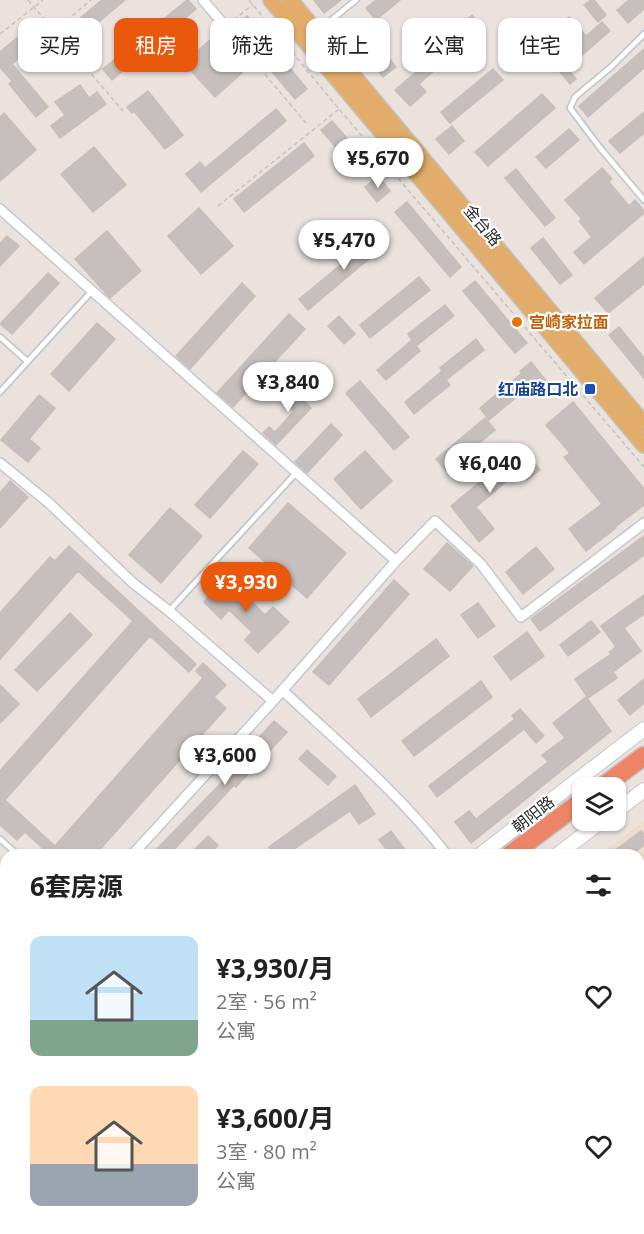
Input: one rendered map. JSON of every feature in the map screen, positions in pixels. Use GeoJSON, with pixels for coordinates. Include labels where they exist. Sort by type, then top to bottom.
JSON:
{"type":"FeatureCollection","features":[{"type":"Feature","properties":{"kind":"highway"},"geometry":{"type":"LineString","coordinates":[[616,777],[644,756]]}},
{"type":"Feature","properties":{"kind":"highway"},"geometry":{"type":"LineString","coordinates":[[626,782],[644,769]]}},
{"type":"Feature","properties":{"kind":"highway","name":"朝阳路"},"geometry":{"type":"LineString","coordinates":[[518,849],[572,808]]}},
{"type":"Feature","properties":{"kind":"highway","name":"朝阳路"},"geometry":{"type":"LineString","coordinates":[[535,849],[572,822]]}},
{"type":"Feature","properties":{"kind":"main road","name":"金台路"},"geometry":{"type":"LineString","coordinates":[[271,0],[644,445]]}},
{"type":"Feature","properties":{"kind":"main road","name":"金台路"},"geometry":{"type":"LineString","coordinates":[[290,0],[306,19]]}},
{"type":"Feature","properties":{"kind":"main road","name":"金台路"},"geometry":{"type":"LineString","coordinates":[[350,72],[644,424]]}},
{"type":"Feature","properties":{"kind":"street"},"geometry":{"type":"LineString","coordinates":[[202,0],[218,18]]}},
{"type":"Feature","properties":{"kind":"street"},"geometry":{"type":"LineString","coordinates":[[0,209],[396,561]]}},
{"type":"Feature","properties":{"kind":"street"},"geometry":{"type":"LineString","coordinates":[[0,462],[49,503],[133,583],[273,701]]}},
{"type":"Feature","properties":{"kind":"street"},"geometry":{"type":"LineString","coordinates":[[137,849],[273,701],[396,561],[435,521],[481,564],[521,617],[644,523]]}},
{"type":"Feature","properties":{"kind":"street"},"geometry":{"type":"LineString","coordinates":[[282,690],[377,777],[414,815],[442,849]]}},
{"type":"Feature","properties":{"kind":"street","name":"朝阳路"},"geometry":{"type":"LineString","coordinates":[[488,849],[644,729]]}},
{"type":"Feature","properties":{"kind":"street"},"geometry":{"type":"LineString","coordinates":[[626,804],[644,790]]}},
{"type":"Feature","properties":{"kind":"street"},"geometry":{"type":"LineString","coordinates":[[565,849],[589,831]]}},
{"type":"Feature","properties":{"kind":"lane"},"geometry":{"type":"LineString","coordinates":[[334,18],[356,0]]}},
{"type":"Feature","properties":{"kind":"lane"},"geometry":{"type":"LineString","coordinates":[[644,34],[611,67],[575,97],[570,108],[644,200]]}},
{"type":"Feature","properties":{"kind":"lane"},"geometry":{"type":"LineString","coordinates":[[0,392],[92,292]]}},
{"type":"Feature","properties":{"kind":"lane"},"geometry":{"type":"LineString","coordinates":[[0,337],[27,361]]}},
{"type":"Feature","properties":{"kind":"lane"},"geometry":{"type":"LineString","coordinates":[[169,611],[297,472]]}},
{"type":"Feature","properties":{"kind":"lane"},"geometry":{"type":"LineString","coordinates":[[0,839],[11,849]]}},
{"type":"Feature","properties":{"kind":"path"},"geometry":{"type":"LineString","coordinates":[[28,0],[44,18]]}},
{"type":"Feature","properties":{"kind":"path"},"geometry":{"type":"LineString","coordinates":[[0,34],[43,0]]}},
{"type":"Feature","properties":{"kind":"path"},"geometry":{"type":"LineString","coordinates":[[69,18],[91,0]]}},
{"type":"Feature","properties":{"kind":"path"},"geometry":{"type":"LineString","coordinates":[[249,0],[644,468]]}},
{"type":"Feature","properties":{"kind":"path"},"geometry":{"type":"LineString","coordinates":[[235,18],[253,4]]}},
{"type":"Feature","properties":{"kind":"path"},"geometry":{"type":"LineString","coordinates":[[90,72],[123,111]]}},
{"type":"Feature","properties":{"kind":"path"},"geometry":{"type":"LineString","coordinates":[[263,72],[306,123]]}},
{"type":"Feature","properties":{"kind":"path"},"geometry":{"type":"LineString","coordinates":[[218,206],[339,109]]}},
{"type":"Feature","properties":{"kind":"shaded area"},"geometry":{"type":"Polygon","coordinates":[[[644,821],[644,849],[607,849],[644,821]]]}},
{"type":"Feature","properties":{"kind":"building"},"geometry":{"type":"Polygon","coordinates":[[[102,0],[125,0],[102,19],[80,18],[102,0]]]}},
{"type":"Feature","properties":{"kind":"building"},"geometry":{"type":"Polygon","coordinates":[[[187,0],[196,9],[185,18],[165,18],[187,0]]]}},
{"type":"Feature","properties":{"kind":"building"},"geometry":{"type":"Polygon","coordinates":[[[314,0],[341,0],[324,13],[314,0]]]}},
{"type":"Feature","properties":{"kind":"building"},"geometry":{"type":"Polygon","coordinates":[[[376,0],[400,0],[378,18],[374,18],[366,8],[376,0]]]}},
{"type":"Feature","properties":{"kind":"building"},"geometry":{"type":"Polygon","coordinates":[[[594,0],[606,15],[598,22],[584,5],[594,0]]]}},
{"type":"Feature","properties":{"kind":"building"},"geometry":{"type":"Polygon","coordinates":[[[629,0],[644,0],[644,9],[628,23],[617,10],[629,0]]]}},
{"type":"Feature","properties":{"kind":"building"},"geometry":{"type":"Polygon","coordinates":[[[602,22],[610,31],[582,55],[582,32],[586,36],[602,22]]]}},
{"type":"Feature","properties":{"kind":"building"},"geometry":{"type":"Polygon","coordinates":[[[18,37],[18,59],[12,64],[48,107],[36,117],[9,84],[12,81],[0,67],[0,52],[18,37]]]}},
{"type":"Feature","properties":{"kind":"building"},"geometry":{"type":"Polygon","coordinates":[[[210,40],[210,72],[242,73],[215,97],[192,72],[198,72],[198,51],[210,40]]]}},
{"type":"Feature","properties":{"kind":"building"},"geometry":{"type":"Polygon","coordinates":[[[644,49],[644,68],[588,117],[579,106],[644,49]]]}},
{"type":"Feature","properties":{"kind":"building"},"geometry":{"type":"Polygon","coordinates":[[[114,60],[114,72],[121,72],[112,80],[103,69],[114,60]]]}},
{"type":"Feature","properties":{"kind":"building"},"geometry":{"type":"Polygon","coordinates":[[[390,60],[396,67],[390,72],[390,60]]]}},
{"type":"Feature","properties":{"kind":"building"},"geometry":{"type":"Polygon","coordinates":[[[493,69],[503,80],[450,123],[441,112],[493,69]]]}},
{"type":"Feature","properties":{"kind":"building"},"geometry":{"type":"Polygon","coordinates":[[[272,72],[293,72],[307,89],[295,99],[272,72]]]}},
{"type":"Feature","properties":{"kind":"building"},"geometry":{"type":"Polygon","coordinates":[[[379,72],[390,72],[383,77],[379,72]]]}},
{"type":"Feature","properties":{"kind":"building"},"geometry":{"type":"Polygon","coordinates":[[[416,72],[433,72],[419,84],[426,92],[410,106],[395,90],[416,72]]]}},
{"type":"Feature","properties":{"kind":"building"},"geometry":{"type":"Polygon","coordinates":[[[560,72],[570,72],[576,79],[570,84],[560,72]]]}},
{"type":"Feature","properties":{"kind":"building"},"geometry":{"type":"Polygon","coordinates":[[[80,85],[89,98],[97,92],[106,104],[60,138],[51,126],[65,115],[55,102],[80,85]]]}},
{"type":"Feature","properties":{"kind":"building"},"geometry":{"type":"Polygon","coordinates":[[[148,91],[183,135],[165,149],[134,111],[132,113],[127,107],[148,91]]]}},
{"type":"Feature","properties":{"kind":"building"},"geometry":{"type":"Polygon","coordinates":[[[542,94],[555,108],[488,166],[475,152],[542,94]]]}},
{"type":"Feature","properties":{"kind":"building"},"geometry":{"type":"Polygon","coordinates":[[[276,109],[286,121],[201,192],[186,174],[200,162],[205,168],[276,109]]]}},
{"type":"Feature","properties":{"kind":"building"},"geometry":{"type":"Polygon","coordinates":[[[644,112],[644,133],[620,153],[609,141],[644,112]]]}},
{"type":"Feature","properties":{"kind":"building"},"geometry":{"type":"Polygon","coordinates":[[[4,113],[36,150],[0,181],[0,117],[4,113]]]}},
{"type":"Feature","properties":{"kind":"building"},"geometry":{"type":"Polygon","coordinates":[[[332,121],[365,159],[354,168],[321,130],[332,121]]]}},
{"type":"Feature","properties":{"kind":"building"},"geometry":{"type":"Polygon","coordinates":[[[452,126],[464,141],[449,154],[436,139],[452,126]]]}},
{"type":"Feature","properties":{"kind":"building"},"geometry":{"type":"Polygon","coordinates":[[[569,129],[579,140],[546,168],[536,157],[569,129]]]}},
{"type":"Feature","properties":{"kind":"building"},"geometry":{"type":"Polygon","coordinates":[[[304,143],[314,156],[244,212],[234,199],[304,143]]]}},
{"type":"Feature","properties":{"kind":"building"},"geometry":{"type":"Polygon","coordinates":[[[94,147],[126,185],[93,212],[61,174],[94,147]]]}},
{"type":"Feature","properties":{"kind":"building"},"geometry":{"type":"Polygon","coordinates":[[[602,168],[612,179],[609,182],[629,206],[635,200],[644,213],[584,264],[574,252],[592,237],[579,221],[582,219],[565,200],[602,168]]]}},
{"type":"Feature","properties":{"kind":"building"},"geometry":{"type":"Polygon","coordinates":[[[516,169],[555,218],[545,226],[505,178],[516,169]]]}},
{"type":"Feature","properties":{"kind":"building"},"geometry":{"type":"Polygon","coordinates":[[[378,176],[390,191],[377,202],[365,187],[378,176]]]}},
{"type":"Feature","properties":{"kind":"building"},"geometry":{"type":"Polygon","coordinates":[[[407,202],[461,267],[450,277],[395,212],[407,202]]]}},
{"type":"Feature","properties":{"kind":"building"},"geometry":{"type":"Polygon","coordinates":[[[199,208],[233,246],[201,274],[168,236],[199,208]]]}},
{"type":"Feature","properties":{"kind":"building"},"geometry":{"type":"Polygon","coordinates":[[[107,231],[141,271],[110,298],[75,259],[107,231]]]}},
{"type":"Feature","properties":{"kind":"building"},"geometry":{"type":"Polygon","coordinates":[[[381,232],[389,242],[308,310],[299,299],[381,232]]]}},
{"type":"Feature","properties":{"kind":"building"},"geometry":{"type":"Polygon","coordinates":[[[7,236],[19,246],[0,266],[0,244],[7,236]]]}},
{"type":"Feature","properties":{"kind":"building"},"geometry":{"type":"Polygon","coordinates":[[[543,238],[572,275],[560,284],[531,248],[543,238]]]}},
{"type":"Feature","properties":{"kind":"building"},"geometry":{"type":"Polygon","coordinates":[[[644,257],[644,284],[608,313],[595,298],[644,257]]]}},
{"type":"Feature","properties":{"kind":"building"},"geometry":{"type":"Polygon","coordinates":[[[48,273],[59,283],[12,334],[0,324],[48,273]]]}},
{"type":"Feature","properties":{"kind":"building"},"geometry":{"type":"Polygon","coordinates":[[[419,277],[430,290],[370,338],[360,325],[419,277]]]}},
{"type":"Feature","properties":{"kind":"building"},"geometry":{"type":"Polygon","coordinates":[[[475,281],[527,343],[515,353],[463,291],[475,281]]]}},
{"type":"Feature","properties":{"kind":"building"},"geometry":{"type":"Polygon","coordinates":[[[242,283],[255,296],[190,369],[176,356],[242,283]]]}},
{"type":"Feature","properties":{"kind":"building"},"geometry":{"type":"Polygon","coordinates":[[[445,305],[454,316],[416,346],[420,351],[386,380],[377,370],[412,340],[408,334],[445,305]]]}},
{"type":"Feature","properties":{"kind":"building"},"geometry":{"type":"Polygon","coordinates":[[[289,314],[305,329],[233,407],[217,393],[289,314]]]}},
{"type":"Feature","properties":{"kind":"building"},"geometry":{"type":"Polygon","coordinates":[[[339,316],[355,334],[344,344],[328,326],[339,316]]]}},
{"type":"Feature","properties":{"kind":"building"},"geometry":{"type":"Polygon","coordinates":[[[97,323],[115,339],[69,391],[51,374],[97,323]]]}},
{"type":"Feature","properties":{"kind":"building"},"geometry":{"type":"Polygon","coordinates":[[[619,327],[644,358],[644,378],[609,335],[619,327]]]}},
{"type":"Feature","properties":{"kind":"building"},"geometry":{"type":"Polygon","coordinates":[[[476,339],[484,350],[446,380],[450,385],[414,414],[405,402],[442,371],[440,368],[476,339]]]}},
{"type":"Feature","properties":{"kind":"building"},"geometry":{"type":"Polygon","coordinates":[[[531,362],[551,387],[540,396],[531,385],[489,420],[480,408],[522,373],[520,371],[531,362]]]}},
{"type":"Feature","properties":{"kind":"building"},"geometry":{"type":"Polygon","coordinates":[[[284,381],[311,408],[276,445],[263,433],[269,427],[275,432],[294,411],[274,392],[284,381]]]}},
{"type":"Feature","properties":{"kind":"building"},"geometry":{"type":"Polygon","coordinates":[[[360,381],[409,437],[394,450],[346,393],[360,381]]]}},
{"type":"Feature","properties":{"kind":"building"},"geometry":{"type":"Polygon","coordinates":[[[39,395],[55,408],[29,439],[40,448],[28,462],[1,440],[39,395]]]}},
{"type":"Feature","properties":{"kind":"building"},"geometry":{"type":"Polygon","coordinates":[[[573,402],[644,489],[644,505],[586,551],[569,529],[602,504],[564,457],[570,453],[546,425],[573,402]]]}},
{"type":"Feature","properties":{"kind":"building"},"geometry":{"type":"Polygon","coordinates":[[[485,418],[495,430],[446,471],[436,459],[485,418]]]}},
{"type":"Feature","properties":{"kind":"building"},"geometry":{"type":"Polygon","coordinates":[[[331,424],[342,435],[307,473],[295,462],[331,424]]]}},
{"type":"Feature","properties":{"kind":"building"},"geometry":{"type":"Polygon","coordinates":[[[243,451],[258,464],[210,518],[195,505],[243,451]]]}},
{"type":"Feature","properties":{"kind":"building"},"geometry":{"type":"Polygon","coordinates":[[[365,451],[392,481],[361,509],[334,479],[365,451]]]}},
{"type":"Feature","properties":{"kind":"building"},"geometry":{"type":"Polygon","coordinates":[[[524,451],[540,470],[527,480],[519,471],[476,507],[494,529],[479,542],[451,506],[505,461],[508,464],[524,451]]]}},
{"type":"Feature","properties":{"kind":"building"},"geometry":{"type":"Polygon","coordinates":[[[10,481],[28,497],[0,528],[0,493],[10,481]]]}},
{"type":"Feature","properties":{"kind":"building"},"geometry":{"type":"Polygon","coordinates":[[[288,503],[346,553],[307,598],[249,548],[288,503]]]}},
{"type":"Feature","properties":{"kind":"building"},"geometry":{"type":"Polygon","coordinates":[[[170,508],[202,536],[161,583],[129,555],[170,508]]]}},
{"type":"Feature","properties":{"kind":"building"},"geometry":{"type":"Polygon","coordinates":[[[644,536],[644,555],[540,631],[531,619],[644,536]]]}},
{"type":"Feature","properties":{"kind":"building"},"geometry":{"type":"Polygon","coordinates":[[[447,543],[473,566],[450,591],[424,569],[447,543]]]}},
{"type":"Feature","properties":{"kind":"building"},"geometry":{"type":"Polygon","coordinates":[[[69,546],[196,664],[189,672],[150,636],[5,800],[55,846],[203,678],[196,671],[203,663],[226,685],[214,697],[226,708],[100,849],[43,849],[25,832],[17,840],[0,825],[0,771],[133,621],[78,571],[0,659],[0,613],[50,557],[55,561],[69,546]]]}},
{"type":"Feature","properties":{"kind":"building"},"geometry":{"type":"Polygon","coordinates":[[[536,547],[554,569],[523,594],[506,572],[536,547]]]}},
{"type":"Feature","properties":{"kind":"building"},"geometry":{"type":"Polygon","coordinates":[[[231,574],[247,589],[243,593],[265,615],[273,607],[289,622],[258,653],[245,640],[252,632],[229,610],[221,619],[204,602],[231,574]]]}},
{"type":"Feature","properties":{"kind":"building"},"geometry":{"type":"Polygon","coordinates":[[[394,580],[409,594],[329,685],[313,672],[394,580]]]}},
{"type":"Feature","properties":{"kind":"building"},"geometry":{"type":"Polygon","coordinates":[[[644,595],[644,614],[624,628],[641,651],[613,672],[617,678],[588,698],[575,679],[611,654],[609,652],[616,647],[601,626],[644,595]]]}},
{"type":"Feature","properties":{"kind":"building"},"geometry":{"type":"Polygon","coordinates":[[[478,603],[495,626],[478,638],[461,615],[478,603]]]}},
{"type":"Feature","properties":{"kind":"building"},"geometry":{"type":"Polygon","coordinates":[[[70,613],[92,635],[37,691],[15,670],[70,613]]]}},
{"type":"Feature","properties":{"kind":"building"},"geometry":{"type":"Polygon","coordinates":[[[591,621],[600,632],[568,656],[560,645],[591,621]]]}},
{"type":"Feature","properties":{"kind":"building"},"geometry":{"type":"Polygon","coordinates":[[[527,632],[544,656],[511,680],[494,657],[527,632]]]}},
{"type":"Feature","properties":{"kind":"building"},"geometry":{"type":"Polygon","coordinates":[[[436,639],[449,656],[371,717],[358,699],[436,639]]]}},
{"type":"Feature","properties":{"kind":"building"},"geometry":{"type":"Polygon","coordinates":[[[644,679],[644,703],[630,715],[618,700],[644,679]]]}},
{"type":"Feature","properties":{"kind":"building"},"geometry":{"type":"Polygon","coordinates":[[[481,681],[492,697],[414,756],[402,741],[481,681]]]}},
{"type":"Feature","properties":{"kind":"building"},"geometry":{"type":"Polygon","coordinates":[[[0,685],[19,704],[0,723],[0,685]]]}},
{"type":"Feature","properties":{"kind":"building"},"geometry":{"type":"Polygon","coordinates":[[[586,697],[611,731],[471,843],[455,822],[469,811],[476,819],[548,762],[542,755],[565,738],[553,723],[586,697]]]}},
{"type":"Feature","properties":{"kind":"building"},"geometry":{"type":"Polygon","coordinates":[[[520,709],[544,736],[536,743],[524,729],[437,797],[429,786],[515,719],[512,716],[520,709]]]}},
{"type":"Feature","properties":{"kind":"building"},"geometry":{"type":"Polygon","coordinates":[[[274,721],[287,732],[175,849],[157,849],[226,778],[224,776],[274,721]]]}},
{"type":"Feature","properties":{"kind":"building"},"geometry":{"type":"Polygon","coordinates":[[[307,750],[336,776],[328,785],[299,759],[307,750]]]}},
{"type":"Feature","properties":{"kind":"building"},"geometry":{"type":"Polygon","coordinates":[[[355,785],[375,814],[359,824],[350,811],[294,849],[270,849],[269,847],[355,785]]]}},
{"type":"Feature","properties":{"kind":"building"},"geometry":{"type":"Polygon","coordinates":[[[391,831],[404,849],[386,849],[379,840],[391,831]]]}},
{"type":"Feature","properties":{"kind":"building"},"geometry":{"type":"Polygon","coordinates":[[[641,831],[644,835],[644,845],[639,849],[617,849],[641,831]]]}},
{"type":"Feature","properties":{"kind":"building"},"geometry":{"type":"Polygon","coordinates":[[[208,836],[218,845],[214,849],[195,849],[208,836]]]}},
{"type":"Feature","properties":{"kind":"place","name":"宫崎家拉面"},"geometry":{"type":"Point","coordinates":[517,322]}},
{"type":"Feature","properties":{"kind":"place","name":"红庙路口北"},"geometry":{"type":"Point","coordinates":[590,389]}}]}
